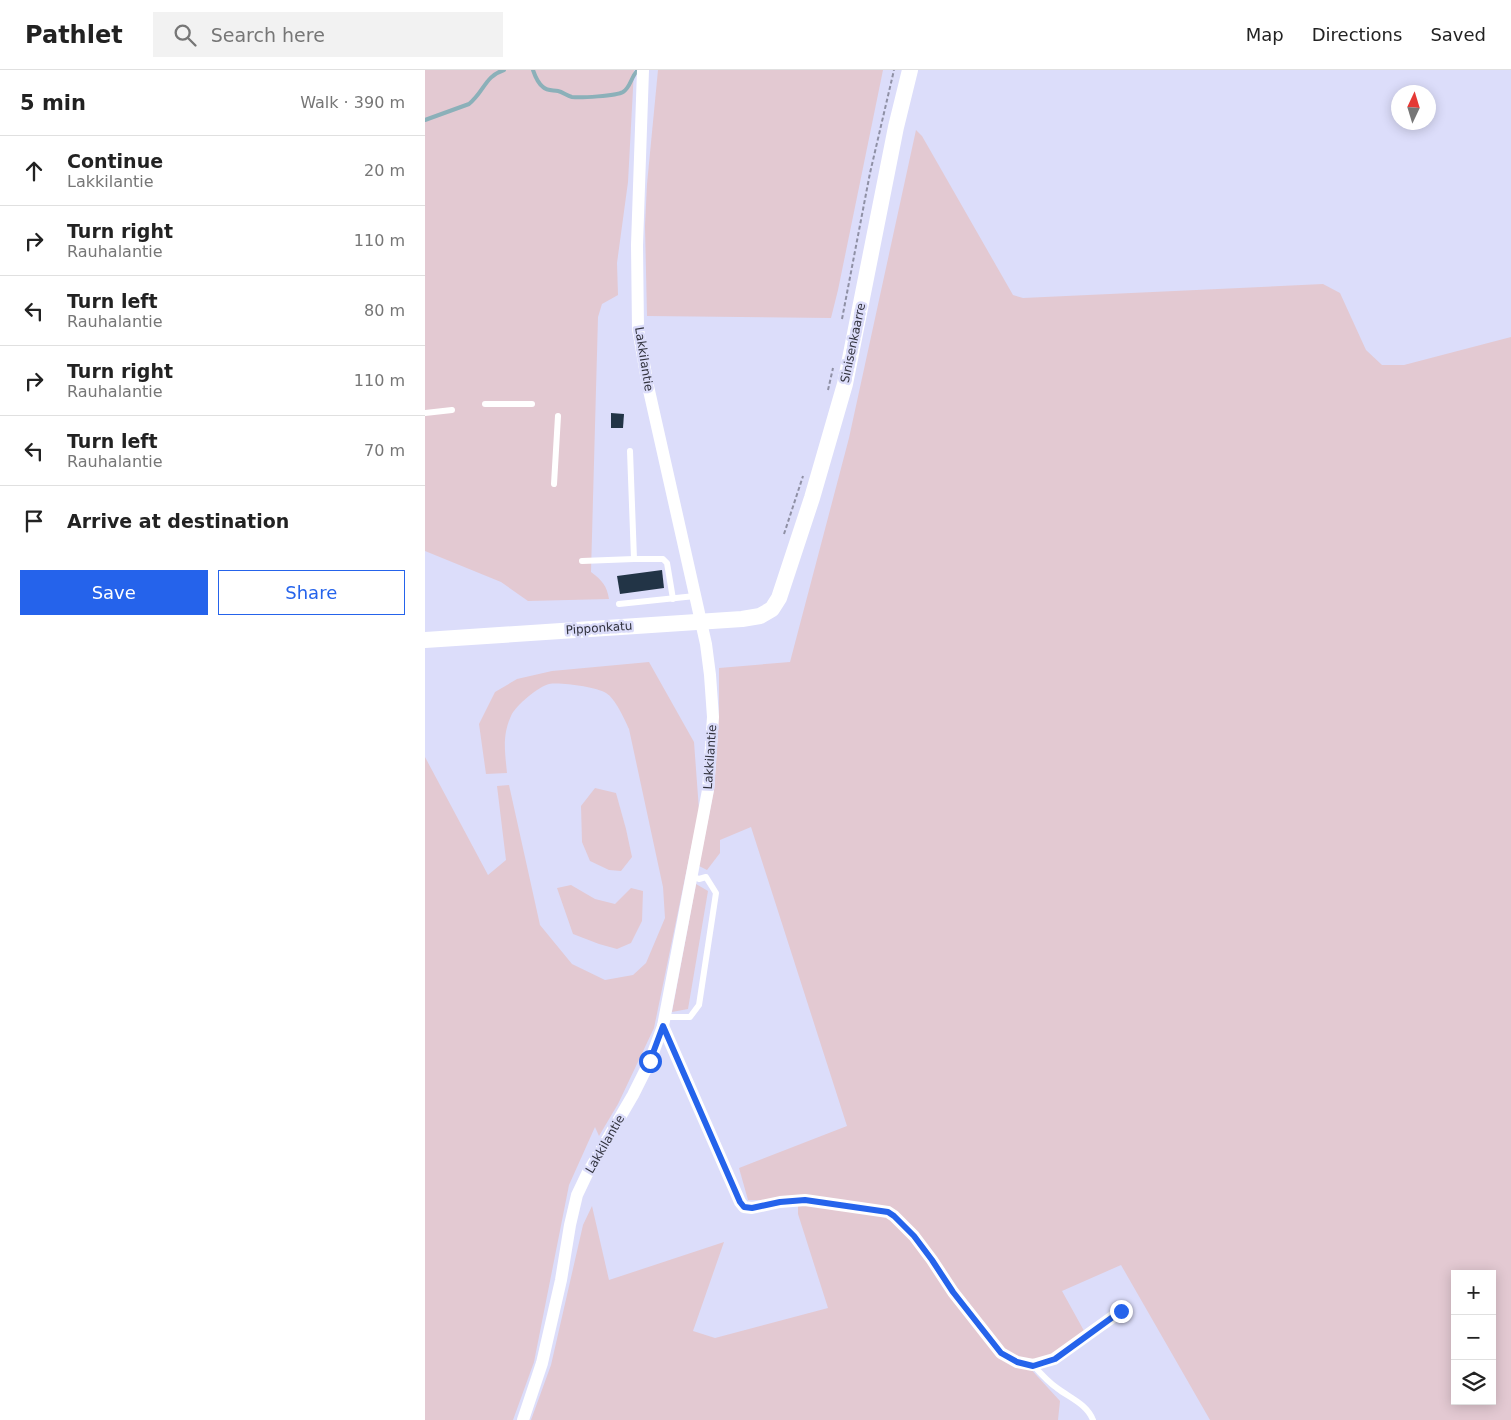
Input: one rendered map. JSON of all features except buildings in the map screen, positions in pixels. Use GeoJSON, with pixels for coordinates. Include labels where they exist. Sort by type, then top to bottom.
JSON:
{"type":"FeatureCollection","features":[{"type":"Feature","properties":{"kind":"street","name":"Lakkilantie"},"geometry":{"type":"LineString","coordinates":[[523,1420],[542,1362],[561,1280],[577,1195],[650,1061],[663,1021],[708,790],[713,717],[710,675],[696,596],[647,386],[638,329],[637,245],[643,70]]}},
{"type":"Feature","properties":{"kind":"street","name":"Sinisenkaarre"},"geometry":{"type":"LineString","coordinates":[[772,609],[779,598],[792,562],[845,384],[896,127],[910,70]]}},
{"type":"Feature","properties":{"kind":"street","name":"Pipponkatu"},"geometry":{"type":"LineString","coordinates":[[425,640],[701,622],[753,617],[772,609]]}},
{"type":"Feature","properties":{"kind":"street"},"geometry":{"type":"LineString","coordinates":[[663,1021],[740,1202],[744,1207],[752,1208],[780,1202],[805,1200],[888,1212],[914,1236],[953,1292],[1001,1353],[1017,1362],[1033,1366],[1055,1359],[1121,1311]]}},
{"type":"Feature","properties":{"kind":"lane"},"geometry":{"type":"LineString","coordinates":[[485,404],[532,404]]}},
{"type":"Feature","properties":{"kind":"lane"},"geometry":{"type":"LineString","coordinates":[[425,413],[452,410]]}},
{"type":"Feature","properties":{"kind":"lane"},"geometry":{"type":"LineString","coordinates":[[555,484],[558,416]]}},
{"type":"Feature","properties":{"kind":"lane"},"geometry":{"type":"LineString","coordinates":[[630,451],[634,560]]}},
{"type":"Feature","properties":{"kind":"lane"},"geometry":{"type":"LineString","coordinates":[[582,561],[663,559],[667,563],[673,598]]}},
{"type":"Feature","properties":{"kind":"lane"},"geometry":{"type":"LineString","coordinates":[[619,604],[696,596]]}},
{"type":"Feature","properties":{"kind":"lane"},"geometry":{"type":"LineString","coordinates":[[663,1021],[690,1017],[699,1005],[716,893],[706,877],[699,879],[691,876]]}},
{"type":"Feature","properties":{"kind":"lane"},"geometry":{"type":"LineString","coordinates":[[1033,1366],[1056,1388],[1081,1404],[1093,1420]]}},
{"type":"Feature","properties":{"kind":"path"},"geometry":{"type":"LineString","coordinates":[[841,324],[870,173],[893,70]]}},
{"type":"Feature","properties":{"kind":"path"},"geometry":{"type":"LineString","coordinates":[[828,389],[834,362]]}},
{"type":"Feature","properties":{"kind":"path"},"geometry":{"type":"LineString","coordinates":[[784,534],[804,472]]}},
{"type":"Feature","properties":{"kind":"shaded area"},"geometry":{"type":"Polygon","coordinates":[[[425,70],[634,70],[628,182],[617,263],[618,295],[602,304],[598,317],[591,572],[607,590],[609,599],[528,601],[501,582],[425,551],[425,70]]]}},
{"type":"Feature","properties":{"kind":"shaded area"},"geometry":{"type":"Polygon","coordinates":[[[658,70],[883,70],[831,318],[647,316],[645,226],[658,70]]]}},
{"type":"Feature","properties":{"kind":"shaded area"},"geometry":{"type":"Polygon","coordinates":[[[916,130],[922,136],[1013,295],[1023,298],[1323,284],[1340,293],[1366,350],[1382,365],[1404,365],[1511,337],[1511,1420],[1210,1420],[1121,1265],[1062,1291],[1088,1338],[1027,1365],[1060,1401],[1058,1420],[531,1420],[551,1365],[583,1225],[592,1206],[609,1280],[724,1242],[693,1331],[715,1338],[828,1308],[798,1214],[798,1200],[748,1200],[739,1168],[847,1126],[751,827],[720,840],[720,853],[707,870],[699,866],[714,790],[719,711],[719,668],[790,662],[849,438],[916,130]]]}},
{"type":"Feature","properties":{"kind":"shaded area"},"geometry":{"type":"Polygon","coordinates":[[[649,662],[694,742],[699,810],[654,1028],[618,1104],[599,1136],[595,1127],[569,1185],[534,1362],[513,1420],[425,1420],[425,757],[488,875],[506,860],[497,786],[509,785],[540,925],[572,964],[605,980],[633,975],[646,963],[665,918],[663,887],[629,729],[616,704],[606,693],[587,687],[570,684],[549,684],[539,689],[517,707],[508,723],[505,744],[507,773],[486,774],[479,724],[495,692],[517,679],[552,671],[649,662]]]}},
{"type":"Feature","properties":{"kind":"shaded area"},"geometry":{"type":"Polygon","coordinates":[[[595,788],[616,793],[632,857],[621,871],[609,870],[590,861],[582,842],[581,806],[595,788]]]}},
{"type":"Feature","properties":{"kind":"shaded area"},"geometry":{"type":"Polygon","coordinates":[[[696,884],[708,891],[688,1009],[672,1012],[696,884]]]}},
{"type":"Feature","properties":{"kind":"shaded area"},"geometry":{"type":"Polygon","coordinates":[[[571,885],[595,899],[615,904],[631,888],[643,891],[642,921],[631,943],[617,949],[573,934],[557,888],[571,885]]]}},
{"type":"Feature","properties":{"kind":"waterway"},"geometry":{"type":"LineString","coordinates":[[425,120],[469,104],[493,76],[504,70]]}},
{"type":"Feature","properties":{"kind":"waterway"},"geometry":{"type":"LineString","coordinates":[[533,70],[538,81],[548,90],[576,97],[606,96],[623,92],[638,70]]}},
{"type":"Feature","properties":{"kind":"route"},"geometry":{"type":"LineString","coordinates":[[650,1061],[663,1026],[740,1202],[744,1207],[752,1208],[780,1202],[805,1200],[888,1212],[914,1236],[991,1342],[1001,1353],[1017,1362],[1033,1366],[1055,1359],[1121,1311]]}}]}
